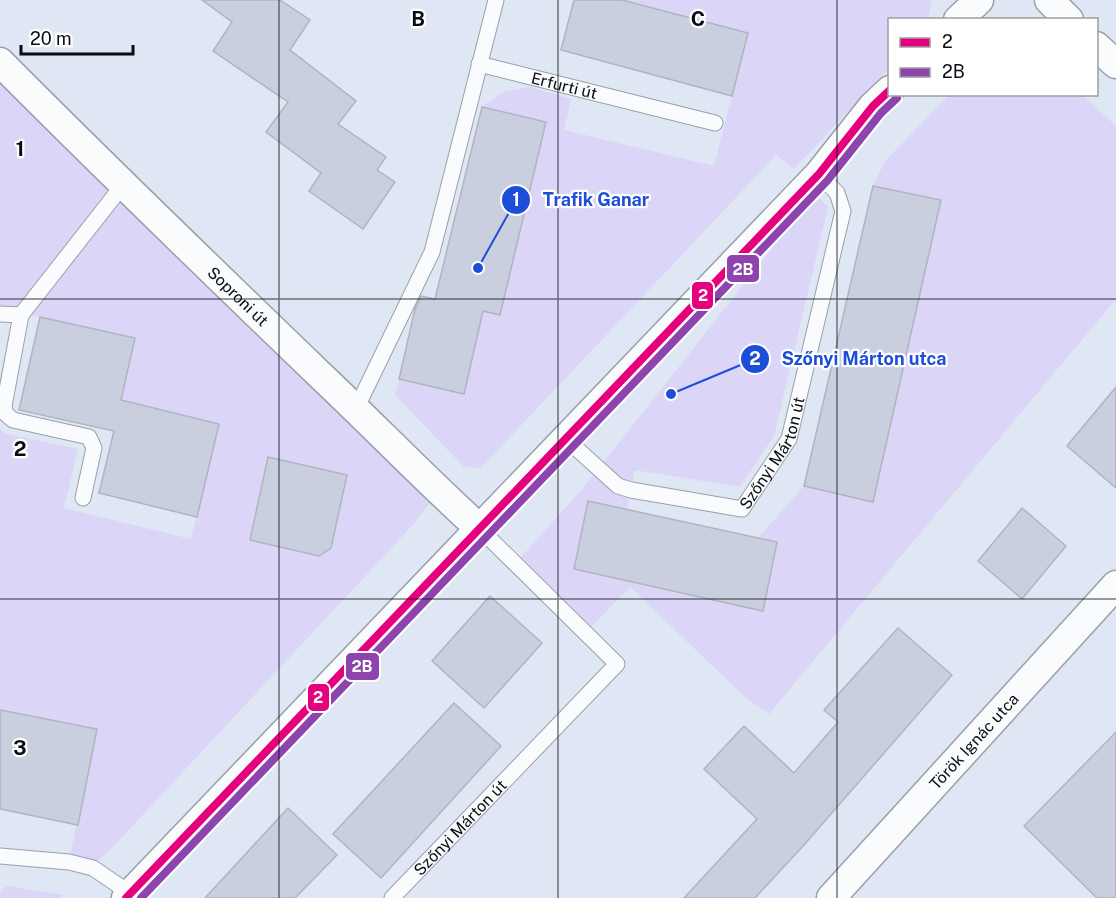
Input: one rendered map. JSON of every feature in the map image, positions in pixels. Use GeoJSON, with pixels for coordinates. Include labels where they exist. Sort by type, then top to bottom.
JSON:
{"type":"FeatureCollection","features":[{"type":"Feature","properties":{"kind":"street"},"geometry":{"type":"LineString","coordinates":[[960,18],[979,0]]}},
{"type":"Feature","properties":{"kind":"street"},"geometry":{"type":"LineString","coordinates":[[1049,0],[1067,18]]}},
{"type":"Feature","properties":{"kind":"street"},"geometry":{"type":"LineString","coordinates":[[1098,47],[1116,64]]}},
{"type":"Feature","properties":{"kind":"street","name":"Soproni út"},"geometry":{"type":"LineString","coordinates":[[0,62],[123,185],[480,528]]}},
{"type":"Feature","properties":{"kind":"street"},"geometry":{"type":"LineString","coordinates":[[128,896],[819,174],[873,106],[888,92]]}},
{"type":"Feature","properties":{"kind":"street","name":"Török Ignác utca"},"geometry":{"type":"LineString","coordinates":[[831,898],[1116,585]]}},
{"type":"Feature","properties":{"kind":"lane"},"geometry":{"type":"LineString","coordinates":[[356,409],[432,252],[496,0]]}},
{"type":"Feature","properties":{"kind":"lane","name":"Erfurti út"},"geometry":{"type":"LineString","coordinates":[[479,64],[716,123]]}},
{"type":"Feature","properties":{"kind":"lane","name":"Szőnyi Márton út"},"geometry":{"type":"LineString","coordinates":[[566,439],[618,486],[742,510],[789,439],[843,211],[837,194],[819,174]]}},
{"type":"Feature","properties":{"kind":"lane"},"geometry":{"type":"LineString","coordinates":[[83,498],[94,448],[89,437],[13,420],[6,414],[4,406],[21,315],[123,185]]}},
{"type":"Feature","properties":{"kind":"lane"},"geometry":{"type":"LineString","coordinates":[[0,314],[21,315]]}},
{"type":"Feature","properties":{"kind":"lane","name":"Szőnyi Márton út"},"geometry":{"type":"LineString","coordinates":[[392,898],[617,664],[480,528]]}},
{"type":"Feature","properties":{"kind":"lane"},"geometry":{"type":"LineString","coordinates":[[0,856],[69,862],[93,867],[128,896]]}},
{"type":"Feature","properties":{"kind":"shaded area"},"geometry":{"type":"Polygon","coordinates":[[[622,0],[932,0],[928,18],[888,18],[888,69],[794,169],[776,155],[481,468],[464,467],[395,395],[399,379],[464,394],[483,311],[500,315],[546,122],[482,107],[504,92],[530,87],[571,99],[564,130],[714,166],[748,33],[622,0]]]}},
{"type":"Feature","properties":{"kind":"shaded area"},"geometry":{"type":"Polygon","coordinates":[[[0,62],[439,492],[411,527],[111,849],[92,866],[69,862],[96,729],[0,710],[0,430],[6,434],[78,449],[64,508],[191,539],[219,424],[121,400],[135,338],[40,317],[0,314],[0,62]],[[268,457],[250,540],[319,556],[268,457]]]}},
{"type":"Feature","properties":{"kind":"shaded area"},"geometry":{"type":"Polygon","coordinates":[[[948,96],[1083,96],[1116,126],[1116,299],[769,714],[746,698],[630,587],[585,633],[515,564],[584,487],[815,194],[828,207],[774,436],[740,487],[635,470],[627,510],[588,502],[574,568],[762,611],[777,543],[758,538],[804,486],[873,501],[941,201],[873,186],[885,161],[948,96]]]}},
{"type":"Feature","properties":{"kind":"shaded area"},"geometry":{"type":"Polygon","coordinates":[[[7,886],[63,895],[60,898],[0,898],[0,892],[7,886]]]}},
{"type":"Feature","properties":{"kind":"building"},"geometry":{"type":"Polygon","coordinates":[[[202,0],[280,0],[310,20],[290,50],[356,101],[338,124],[386,157],[377,170],[395,182],[363,229],[309,191],[321,173],[266,132],[288,102],[213,51],[232,22],[202,0]]]}},
{"type":"Feature","properties":{"kind":"building"},"geometry":{"type":"Polygon","coordinates":[[[574,0],[622,0],[748,33],[732,96],[561,50],[574,0]]]}},
{"type":"Feature","properties":{"kind":"building"},"geometry":{"type":"Polygon","coordinates":[[[482,107],[546,122],[500,315],[483,311],[464,394],[399,379],[415,309],[421,296],[435,299],[482,107]]]}},
{"type":"Feature","properties":{"kind":"building"},"geometry":{"type":"Polygon","coordinates":[[[873,186],[941,200],[873,502],[804,486],[873,186]]]}},
{"type":"Feature","properties":{"kind":"building"},"geometry":{"type":"Polygon","coordinates":[[[40,317],[135,338],[121,400],[219,424],[197,517],[99,493],[114,431],[19,410],[40,317]]]}},
{"type":"Feature","properties":{"kind":"building"},"geometry":{"type":"Polygon","coordinates":[[[1116,387],[1116,488],[1067,446],[1116,387]]]}},
{"type":"Feature","properties":{"kind":"building"},"geometry":{"type":"Polygon","coordinates":[[[268,457],[347,475],[331,548],[319,556],[250,540],[268,457]]]}},
{"type":"Feature","properties":{"kind":"building"},"geometry":{"type":"Polygon","coordinates":[[[588,501],[777,542],[763,611],[574,569],[588,501]]]}},
{"type":"Feature","properties":{"kind":"building"},"geometry":{"type":"Polygon","coordinates":[[[1022,508],[1066,546],[1022,599],[978,561],[1022,508]]]}},
{"type":"Feature","properties":{"kind":"building"},"geometry":{"type":"Polygon","coordinates":[[[490,596],[542,643],[484,708],[432,661],[490,596]]]}},
{"type":"Feature","properties":{"kind":"building"},"geometry":{"type":"Polygon","coordinates":[[[898,628],[952,675],[755,898],[684,898],[757,819],[704,769],[744,726],[794,773],[838,722],[824,710],[898,628]]]}},
{"type":"Feature","properties":{"kind":"building"},"geometry":{"type":"Polygon","coordinates":[[[454,703],[501,746],[381,878],[333,834],[454,703]]]}},
{"type":"Feature","properties":{"kind":"building"},"geometry":{"type":"Polygon","coordinates":[[[0,710],[97,729],[78,825],[0,809],[0,710]]]}},
{"type":"Feature","properties":{"kind":"building"},"geometry":{"type":"Polygon","coordinates":[[[1116,732],[1116,898],[1097,898],[1024,826],[1116,732]]]}},
{"type":"Feature","properties":{"kind":"building"},"geometry":{"type":"Polygon","coordinates":[[[288,808],[337,855],[295,898],[205,898],[288,808]]]}},
{"type":"Feature","properties":{"kind":"transit line","name":"2"},"geometry":{"type":"LineString","coordinates":[[126,898],[819,174],[873,106],[888,92]]}},
{"type":"Feature","properties":{"kind":"transit line","name":"2B"},"geometry":{"type":"LineString","coordinates":[[141,898],[827,181],[881,113],[897,98]]}},
{"type":"Feature","properties":{"kind":"place","name":"Trafik Ganar"},"geometry":{"type":"Point","coordinates":[478,268]}},
{"type":"Feature","properties":{"kind":"place","name":"Szőnyi Márton utca"},"geometry":{"type":"Point","coordinates":[671,394]}}]}
